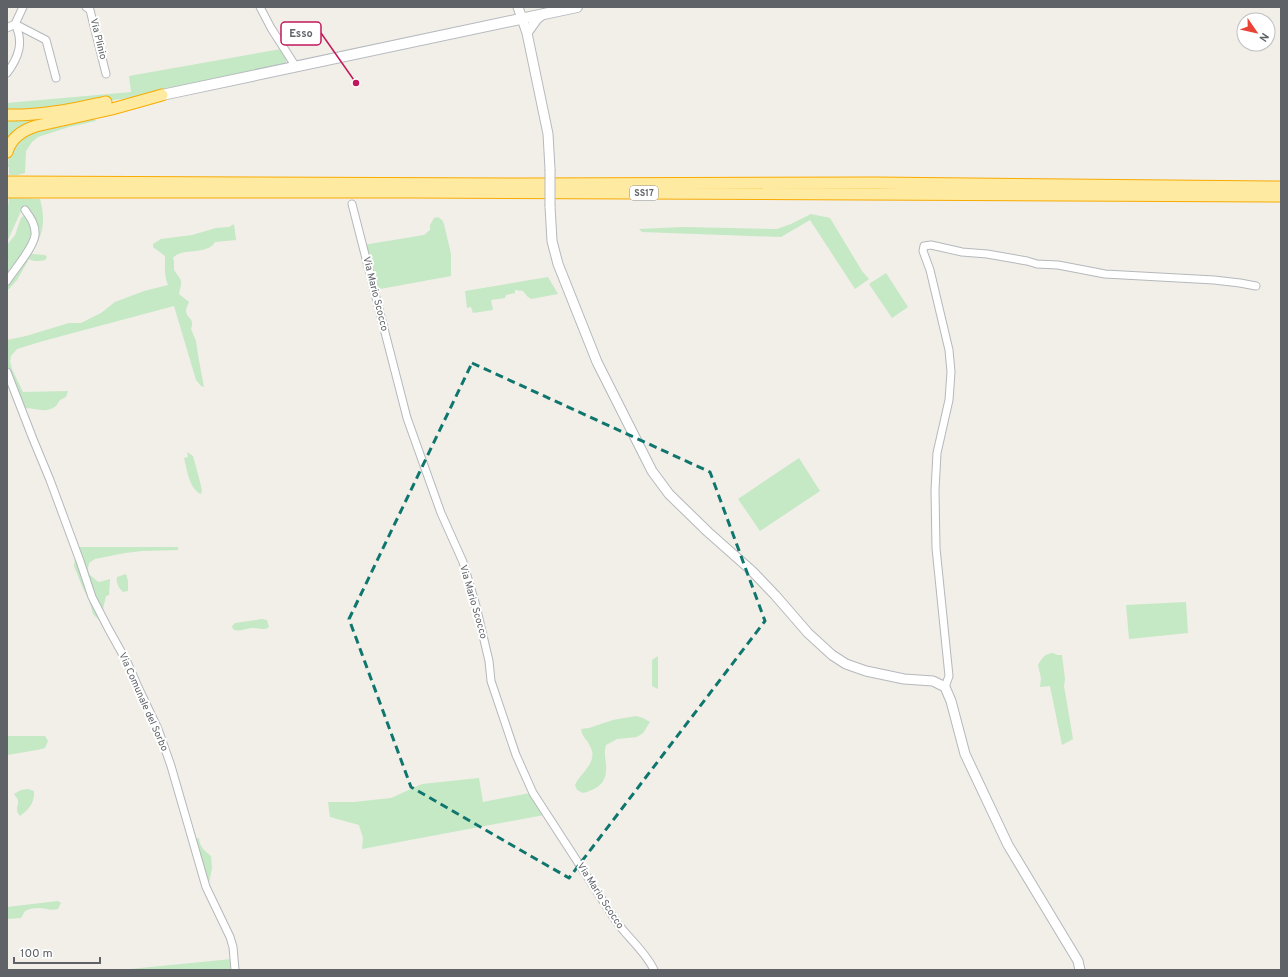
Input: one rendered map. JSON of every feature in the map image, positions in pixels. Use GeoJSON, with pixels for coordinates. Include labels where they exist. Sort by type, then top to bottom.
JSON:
{"type":"FeatureCollection","features":[{"type":"Feature","properties":{"kind":"highway"},"geometry":{"type":"LineString","coordinates":[[7,116],[30,116],[114,101],[162,95]]}},
{"type":"Feature","properties":{"kind":"highway"},"geometry":{"type":"LineString","coordinates":[[7,152],[12,142],[26,129],[112,109],[162,95]]}},
{"type":"Feature","properties":{"kind":"highway","name":"SS17"},"geometry":{"type":"LineString","coordinates":[[10,182],[524,184],[876,183],[1281,187]]}},
{"type":"Feature","properties":{"kind":"highway","name":"SS17"},"geometry":{"type":"LineString","coordinates":[[7,192],[418,192],[1281,196]]}},
{"type":"Feature","properties":{"kind":"main road"},"geometry":{"type":"LineString","coordinates":[[162,95],[577,7]]}},
{"type":"Feature","properties":{"kind":"street"},"geometry":{"type":"LineString","coordinates":[[7,28],[15,24],[23,7]]}},
{"type":"Feature","properties":{"kind":"street","name":"Via Plinio"},"geometry":{"type":"LineString","coordinates":[[86,7],[90,10],[106,74]]}},
{"type":"Feature","properties":{"kind":"street"},"geometry":{"type":"LineString","coordinates":[[260,7],[271,28],[296,67]]}},
{"type":"Feature","properties":{"kind":"street"},"geometry":{"type":"LineString","coordinates":[[518,7],[527,33],[548,134],[552,241],[558,264],[597,362],[652,471],[669,494],[708,532],[752,571],[808,633],[832,655],[846,664],[866,671],[904,679],[933,681],[945,686]]}},
{"type":"Feature","properties":{"kind":"street"},"geometry":{"type":"LineString","coordinates":[[527,33],[537,19],[543,14]]}},
{"type":"Feature","properties":{"kind":"street"},"geometry":{"type":"LineString","coordinates":[[502,23],[515,26],[527,33]]}},
{"type":"Feature","properties":{"kind":"street"},"geometry":{"type":"LineString","coordinates":[[7,73],[18,57],[20,47],[19,32],[15,24]]}},
{"type":"Feature","properties":{"kind":"street"},"geometry":{"type":"LineString","coordinates":[[15,24],[46,40],[56,78]]}},
{"type":"Feature","properties":{"kind":"street","name":"Via Mario Scocco"},"geometry":{"type":"LineString","coordinates":[[352,204],[407,418],[441,513],[463,562],[489,661],[491,681],[525,778],[533,793],[616,921],[651,962],[654,970]]}},
{"type":"Feature","properties":{"kind":"street"},"geometry":{"type":"LineString","coordinates":[[7,280],[28,251],[35,237],[32,219],[25,210]]}},
{"type":"Feature","properties":{"kind":"street"},"geometry":{"type":"LineString","coordinates":[[1080,970],[1078,961],[1008,844],[968,761],[951,701],[945,686],[949,676],[936,548],[935,490],[937,453],[949,400],[951,372],[949,350],[930,270],[923,251],[924,246],[931,245],[962,252],[987,254],[1037,264],[1058,265],[1105,274],[1214,280],[1256,286]]}},
{"type":"Feature","properties":{"kind":"street","name":"Via Comunale del Sorbo"},"geometry":{"type":"LineString","coordinates":[[7,372],[50,480],[92,597],[128,664],[158,730],[175,780],[206,887],[230,937],[233,947],[235,970]]}},
{"type":"Feature","properties":{"kind":"highlighted area"},"geometry":{"type":"Polygon","coordinates":[[[472,363],[710,472],[765,621],[569,878],[411,787],[349,619],[472,363]]]}},
{"type":"Feature","properties":{"kind":"green space"},"geometry":{"type":"Polygon","coordinates":[[[281,49],[287,59],[284,66],[137,97],[7,114],[7,103],[131,92],[129,76],[281,49]]]}},
{"type":"Feature","properties":{"kind":"green space"},"geometry":{"type":"Polygon","coordinates":[[[56,115],[52,119],[7,145],[7,119],[56,115]]]}},
{"type":"Feature","properties":{"kind":"green space"},"geometry":{"type":"Polygon","coordinates":[[[92,116],[96,121],[69,127],[38,137],[32,142],[26,151],[25,173],[9,175],[9,155],[22,135],[92,116]]]}},
{"type":"Feature","properties":{"kind":"green space"},"geometry":{"type":"Polygon","coordinates":[[[9,198],[40,199],[43,221],[39,240],[32,254],[45,255],[47,257],[45,260],[39,261],[29,259],[17,280],[7,290],[7,245],[15,235],[21,218],[29,211],[27,207],[21,211],[7,242],[9,198]]]}},
{"type":"Feature","properties":{"kind":"green space"},"geometry":{"type":"Polygon","coordinates":[[[811,214],[830,218],[862,271],[869,279],[855,289],[810,220],[781,237],[642,232],[639,229],[684,227],[777,229],[811,214]]]}},
{"type":"Feature","properties":{"kind":"green space"},"geometry":{"type":"Polygon","coordinates":[[[438,217],[444,224],[451,254],[451,276],[375,290],[363,245],[424,235],[430,230],[430,225],[434,218],[438,217]]]}},
{"type":"Feature","properties":{"kind":"green space"},"geometry":{"type":"Polygon","coordinates":[[[234,224],[236,240],[215,242],[206,249],[182,253],[173,258],[174,270],[181,281],[179,294],[189,302],[186,311],[192,323],[191,329],[196,341],[204,387],[201,386],[196,380],[174,306],[17,349],[11,356],[10,361],[12,369],[23,392],[68,391],[66,397],[60,400],[56,406],[48,410],[24,408],[7,370],[7,340],[69,323],[81,323],[101,313],[115,302],[144,291],[168,285],[165,275],[165,256],[153,247],[153,244],[161,239],[192,235],[216,228],[229,227],[234,224]]]}},
{"type":"Feature","properties":{"kind":"green space"},"geometry":{"type":"Polygon","coordinates":[[[886,273],[908,307],[892,318],[869,284],[886,273]]]}},
{"type":"Feature","properties":{"kind":"green space"},"geometry":{"type":"Polygon","coordinates":[[[548,277],[558,294],[531,299],[523,291],[515,290],[515,293],[506,295],[505,298],[491,300],[493,310],[473,313],[471,307],[467,308],[465,291],[548,277]]]}},
{"type":"Feature","properties":{"kind":"green space"},"geometry":{"type":"Polygon","coordinates":[[[187,452],[193,456],[202,490],[201,494],[194,488],[189,478],[184,458],[188,457],[187,452]]]}},
{"type":"Feature","properties":{"kind":"green space"},"geometry":{"type":"Polygon","coordinates":[[[799,458],[820,491],[760,531],[738,499],[799,458]]]}},
{"type":"Feature","properties":{"kind":"green space"},"geometry":{"type":"Polygon","coordinates":[[[76,547],[178,547],[178,550],[125,553],[95,559],[89,563],[89,574],[97,581],[99,582],[110,579],[109,595],[106,596],[103,609],[104,616],[100,621],[93,614],[89,600],[74,566],[76,547]]]}},
{"type":"Feature","properties":{"kind":"green space"},"geometry":{"type":"Polygon","coordinates":[[[126,574],[128,591],[123,592],[118,585],[117,577],[126,574]]]}},
{"type":"Feature","properties":{"kind":"green space"},"geometry":{"type":"Polygon","coordinates":[[[1186,602],[1188,633],[1129,639],[1126,605],[1186,602]]]}},
{"type":"Feature","properties":{"kind":"green space"},"geometry":{"type":"Polygon","coordinates":[[[262,619],[267,620],[269,627],[265,629],[249,628],[238,631],[233,629],[232,626],[235,623],[262,619]]]}},
{"type":"Feature","properties":{"kind":"green space"},"geometry":{"type":"Polygon","coordinates":[[[1053,653],[1062,655],[1065,679],[1064,686],[1073,739],[1062,745],[1050,686],[1040,687],[1041,678],[1038,665],[1047,654],[1053,653]]]}},
{"type":"Feature","properties":{"kind":"green space"},"geometry":{"type":"Polygon","coordinates":[[[658,656],[658,689],[652,686],[652,660],[658,656]]]}},
{"type":"Feature","properties":{"kind":"green space"},"geometry":{"type":"Polygon","coordinates":[[[636,716],[650,722],[643,733],[637,737],[617,739],[606,745],[606,775],[602,783],[596,788],[587,792],[583,793],[577,790],[575,785],[588,767],[592,757],[590,746],[582,734],[581,729],[589,728],[613,720],[636,716]]]}},
{"type":"Feature","properties":{"kind":"green space"},"geometry":{"type":"Polygon","coordinates":[[[7,736],[45,736],[48,741],[45,748],[7,755],[7,736]]]}},
{"type":"Feature","properties":{"kind":"green space"},"geometry":{"type":"Polygon","coordinates":[[[479,778],[483,802],[530,793],[544,815],[362,849],[363,838],[359,825],[330,817],[328,802],[354,802],[391,798],[422,784],[479,778]]]}},
{"type":"Feature","properties":{"kind":"green space"},"geometry":{"type":"Polygon","coordinates":[[[28,789],[34,791],[32,803],[20,816],[17,809],[18,800],[14,794],[21,790],[28,789]]]}},
{"type":"Feature","properties":{"kind":"green space"},"geometry":{"type":"Polygon","coordinates":[[[199,838],[201,847],[211,856],[212,868],[209,883],[195,839],[199,838]]]}},
{"type":"Feature","properties":{"kind":"green space"},"geometry":{"type":"Polygon","coordinates":[[[58,901],[61,903],[58,909],[33,908],[25,911],[21,918],[7,919],[7,907],[58,901]]]}},
{"type":"Feature","properties":{"kind":"green space"},"geometry":{"type":"Polygon","coordinates":[[[232,959],[232,970],[120,970],[232,959]]]}},
{"type":"Feature","properties":{"kind":"place","name":"Esso"},"geometry":{"type":"Point","coordinates":[356,83]}}]}
